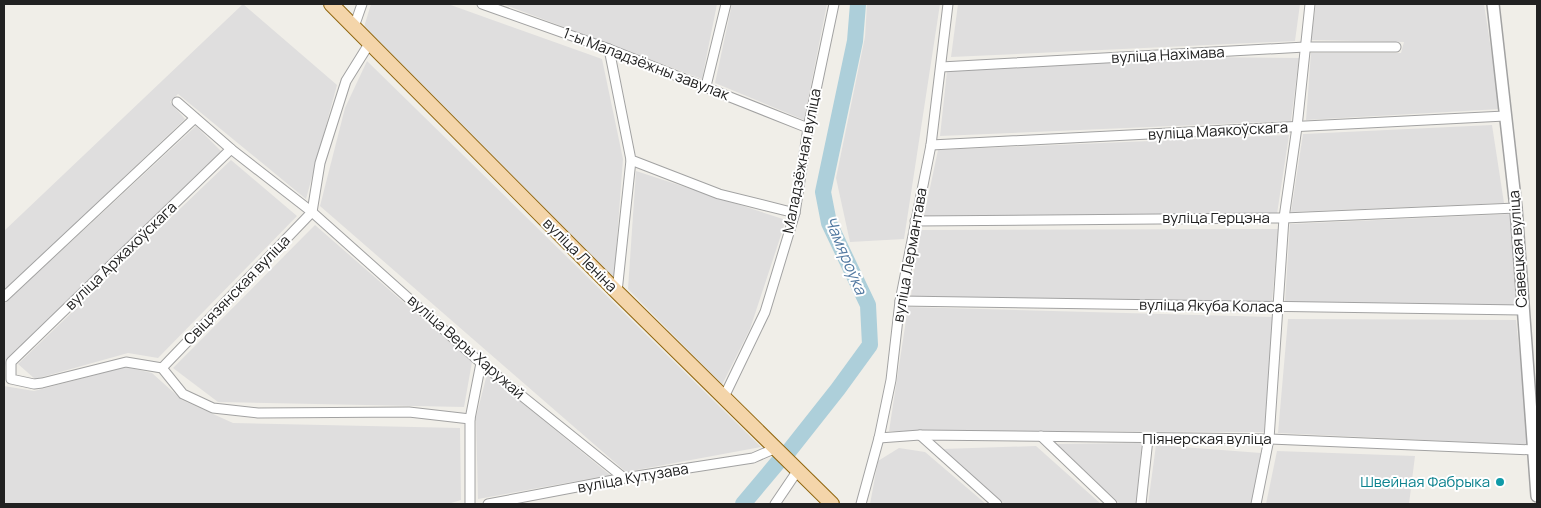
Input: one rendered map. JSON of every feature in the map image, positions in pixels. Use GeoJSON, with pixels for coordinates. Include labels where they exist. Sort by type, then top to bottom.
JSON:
{"type":"FeatureCollection","features":[{"type":"Feature","properties":{"kind":"main road","name":"вуліца Леніна"},"geometry":{"type":"LineString","coordinates":[[331,4],[617,292],[832,504]]}},
{"type":"Feature","properties":{"kind":"street"},"geometry":{"type":"LineString","coordinates":[[354,27],[362,4]]}},
{"type":"Feature","properties":{"kind":"street","name":"1-ы Маладзёжны завулак"},"geometry":{"type":"LineString","coordinates":[[482,4],[609,48],[808,128]]}},
{"type":"Feature","properties":{"kind":"street"},"geometry":{"type":"LineString","coordinates":[[706,86],[726,4]]}},
{"type":"Feature","properties":{"kind":"street","name":"Маладзёжная вуліца"},"geometry":{"type":"LineString","coordinates":[[724,397],[765,312],[794,213],[808,128],[834,4]]}},
{"type":"Feature","properties":{"kind":"street","name":"вуліца Лермантава"},"geometry":{"type":"LineString","coordinates":[[860,504],[879,438],[891,380],[900,302],[931,145],[948,4]]}},
{"type":"Feature","properties":{"kind":"street"},"geometry":{"type":"LineString","coordinates":[[1256,504],[1269,438],[1284,218],[1298,127],[1310,4]]}},
{"type":"Feature","properties":{"kind":"street","name":"Савецкая вуліца"},"geometry":{"type":"LineString","coordinates":[[1493,4],[1516,208],[1537,496]]}},
{"type":"Feature","properties":{"kind":"street"},"geometry":{"type":"LineString","coordinates":[[312,212],[320,163],[346,81],[369,44]]}},
{"type":"Feature","properties":{"kind":"street","name":"вуліца Нахімава"},"geometry":{"type":"LineString","coordinates":[[940,67],[1305,47],[1396,47]]}},
{"type":"Feature","properties":{"kind":"street"},"geometry":{"type":"LineString","coordinates":[[609,48],[631,160],[617,292]]}},
{"type":"Feature","properties":{"kind":"street","name":"вуліца Веры Харужай"},"geometry":{"type":"LineString","coordinates":[[177,102],[231,149],[312,212],[481,363],[624,478]]}},
{"type":"Feature","properties":{"kind":"street","name":"вуліца Маякоўскага"},"geometry":{"type":"LineString","coordinates":[[931,145],[1506,116]]}},
{"type":"Feature","properties":{"kind":"street"},"geometry":{"type":"LineString","coordinates":[[4,297],[195,118]]}},
{"type":"Feature","properties":{"kind":"street","name":"вуліца Аржахоўскага"},"geometry":{"type":"LineString","coordinates":[[8,378],[11,362],[231,149]]}},
{"type":"Feature","properties":{"kind":"street"},"geometry":{"type":"LineString","coordinates":[[631,160],[719,194],[794,213]]}},
{"type":"Feature","properties":{"kind":"street","name":"вуліца Герцэна"},"geometry":{"type":"LineString","coordinates":[[915,220],[1284,218],[1516,208]]}},
{"type":"Feature","properties":{"kind":"street","name":"Свіцязянская вуліца"},"geometry":{"type":"LineString","coordinates":[[162,368],[312,212]]}},
{"type":"Feature","properties":{"kind":"street","name":"вуліца Якуба Коласа"},"geometry":{"type":"LineString","coordinates":[[900,302],[1522,310]]}},
{"type":"Feature","properties":{"kind":"street"},"geometry":{"type":"LineString","coordinates":[[8,378],[34,384],[42,383],[126,362],[162,368],[183,394],[213,408],[258,412],[409,412],[470,419]]}},
{"type":"Feature","properties":{"kind":"street"},"geometry":{"type":"LineString","coordinates":[[470,504],[470,419],[481,363]]}},
{"type":"Feature","properties":{"kind":"street"},"geometry":{"type":"LineString","coordinates":[[920,435],[997,504]]}},
{"type":"Feature","properties":{"kind":"street","name":"Піянерская вуліца"},"geometry":{"type":"LineString","coordinates":[[879,438],[920,435],[1148,439],[1269,438],[1534,450]]}},
{"type":"Feature","properties":{"kind":"street"},"geometry":{"type":"LineString","coordinates":[[1041,436],[1112,504]]}},
{"type":"Feature","properties":{"kind":"street"},"geometry":{"type":"LineString","coordinates":[[1141,504],[1148,439]]}},
{"type":"Feature","properties":{"kind":"street","name":"вуліца Кутузава"},"geometry":{"type":"LineString","coordinates":[[488,504],[624,478],[753,458],[776,448]]}},
{"type":"Feature","properties":{"kind":"street"},"geometry":{"type":"LineString","coordinates":[[775,504],[798,470]]}},
{"type":"Feature","properties":{"kind":"shaded area"},"geometry":{"type":"Polygon","coordinates":[[[243,4],[337,85],[306,199],[178,94],[170,102],[185,119],[4,291],[4,231],[243,4]]]}},
{"type":"Feature","properties":{"kind":"shaded area"},"geometry":{"type":"Polygon","coordinates":[[[371,4],[448,4],[602,59],[623,159],[614,280],[364,27],[371,4]]]}},
{"type":"Feature","properties":{"kind":"shaded area"},"geometry":{"type":"Polygon","coordinates":[[[503,4],[717,4],[702,79],[503,4]]]}},
{"type":"Feature","properties":{"kind":"shaded area"},"geometry":{"type":"Polygon","coordinates":[[[732,4],[827,4],[804,120],[715,83],[732,4]]]}},
{"type":"Feature","properties":{"kind":"shaded area"},"geometry":{"type":"Polygon","coordinates":[[[867,4],[940,4],[904,239],[850,242],[836,178],[865,37],[867,4]]]}},
{"type":"Feature","properties":{"kind":"shaded area"},"geometry":{"type":"Polygon","coordinates":[[[958,4],[1300,4],[1295,41],[951,57],[958,4]]]}},
{"type":"Feature","properties":{"kind":"shaded area"},"geometry":{"type":"Polygon","coordinates":[[[1316,4],[1484,4],[1500,109],[1306,120],[1311,53],[1401,53],[1404,42],[1311,40],[1316,4]]]}},
{"type":"Feature","properties":{"kind":"shaded area"},"geometry":{"type":"Polygon","coordinates":[[[1201,57],[1299,58],[1291,121],[940,136],[947,71],[1201,57]]]}},
{"type":"Feature","properties":{"kind":"shaded area"},"geometry":{"type":"Polygon","coordinates":[[[367,61],[761,447],[626,472],[320,206],[345,108],[367,61]]]}},
{"type":"Feature","properties":{"kind":"shaded area"},"geometry":{"type":"Polygon","coordinates":[[[1492,125],[1504,203],[1291,212],[1303,134],[1492,125]]]}},
{"type":"Feature","properties":{"kind":"shaded area"},"geometry":{"type":"Polygon","coordinates":[[[196,126],[221,151],[8,358],[4,369],[4,304],[196,126]]]}},
{"type":"Feature","properties":{"kind":"shaded area"},"geometry":{"type":"Polygon","coordinates":[[[1289,135],[1277,214],[924,216],[938,150],[1289,135]]]}},
{"type":"Feature","properties":{"kind":"shaded area"},"geometry":{"type":"Polygon","coordinates":[[[231,160],[297,216],[158,358],[128,353],[35,379],[18,364],[231,160]]]}},
{"type":"Feature","properties":{"kind":"shaded area"},"geometry":{"type":"Polygon","coordinates":[[[636,171],[786,220],[750,329],[722,385],[628,289],[636,171]]]}},
{"type":"Feature","properties":{"kind":"shaded area"},"geometry":{"type":"Polygon","coordinates":[[[1510,214],[1516,306],[1285,302],[1290,224],[1510,214]]]}},
{"type":"Feature","properties":{"kind":"shaded area"},"geometry":{"type":"Polygon","coordinates":[[[315,225],[472,362],[464,407],[218,402],[173,368],[315,225]]]}},
{"type":"Feature","properties":{"kind":"shaded area"},"geometry":{"type":"Polygon","coordinates":[[[1278,229],[1272,303],[911,296],[919,230],[1278,229]]]}},
{"type":"Feature","properties":{"kind":"shaded area"},"geometry":{"type":"Polygon","coordinates":[[[908,307],[1273,317],[1264,432],[889,431],[908,307]]]}},
{"type":"Feature","properties":{"kind":"shaded area"},"geometry":{"type":"Polygon","coordinates":[[[1288,319],[1516,320],[1529,445],[1278,433],[1288,319]]]}},
{"type":"Feature","properties":{"kind":"shaded area"},"geometry":{"type":"Polygon","coordinates":[[[126,367],[152,373],[182,400],[233,423],[460,428],[461,500],[448,504],[4,504],[4,386],[34,391],[126,367]]]}},
{"type":"Feature","properties":{"kind":"shaded area"},"geometry":{"type":"Polygon","coordinates":[[[487,374],[610,475],[478,499],[476,417],[487,374]]]}},
{"type":"Feature","properties":{"kind":"shaded area"},"geometry":{"type":"Polygon","coordinates":[[[1142,443],[1136,504],[1120,504],[1057,444],[1142,443]]]}},
{"type":"Feature","properties":{"kind":"shaded area"},"geometry":{"type":"Polygon","coordinates":[[[1156,445],[1261,453],[1251,504],[1148,504],[1156,445]]]}},
{"type":"Feature","properties":{"kind":"shaded area"},"geometry":{"type":"Polygon","coordinates":[[[1036,446],[1101,504],[1005,504],[942,449],[1036,446]]]}},
{"type":"Feature","properties":{"kind":"shaded area"},"geometry":{"type":"Polygon","coordinates":[[[899,448],[925,452],[986,504],[870,504],[878,461],[899,448]]]}},
{"type":"Feature","properties":{"kind":"shaded area"},"geometry":{"type":"Polygon","coordinates":[[[1277,451],[1415,456],[1409,504],[1266,504],[1277,451]]]}},
{"type":"Feature","properties":{"kind":"waterway","name":"Чамяроўка"},"geometry":{"type":"LineString","coordinates":[[789,451],[870,345],[868,305],[829,223],[823,192],[855,41],[858,4]]}},
{"type":"Feature","properties":{"kind":"waterway","name":"Чамяроўка"},"geometry":{"type":"LineString","coordinates":[[743,504],[779,461]]}},
{"type":"Feature","properties":{"kind":"place","name":"Швейная Фабрыка"},"geometry":{"type":"Point","coordinates":[1500,482]}}]}
